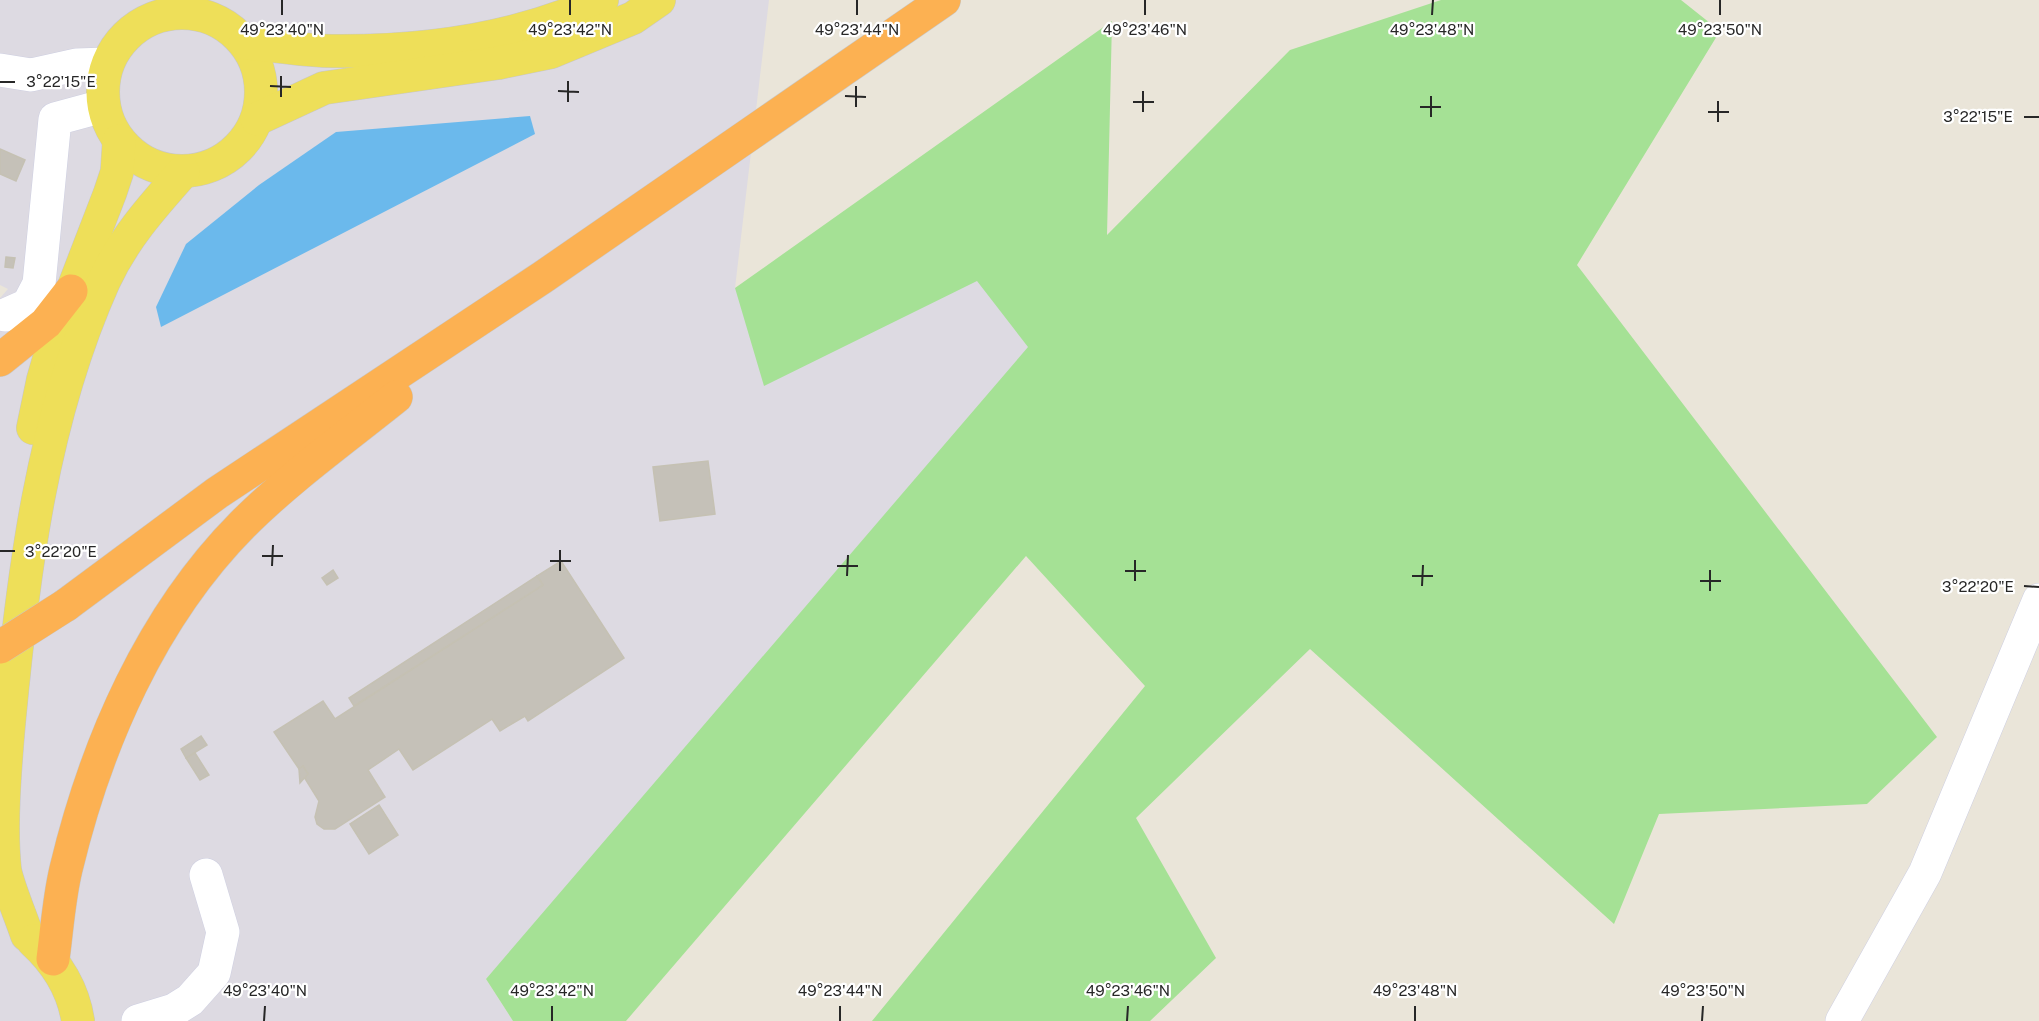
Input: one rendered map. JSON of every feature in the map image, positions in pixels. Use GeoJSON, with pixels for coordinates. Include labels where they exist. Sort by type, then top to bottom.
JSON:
{"type":"FeatureCollection","features":[{"type":"Feature","properties":{"kind":"highway"},"geometry":{"type":"LineString","coordinates":[[0,647],[66,605],[217,493],[543,277],[944,0]]}},
{"type":"Feature","properties":{"kind":"highway"},"geometry":{"type":"LineString","coordinates":[[53,959],[66,871],[100,756],[145,660],[170,615],[198,576],[242,525],[284,488],[543,277]]}},
{"type":"Feature","properties":{"kind":"highway"},"geometry":{"type":"LineString","coordinates":[[0,360],[46,323],[71,291]]}},
{"type":"Feature","properties":{"kind":"main road"},"geometry":{"type":"LineString","coordinates":[[115,50],[146,21],[196,7],[225,25],[245,43],[261,80],[257,119],[241,146],[214,165],[183,172],[148,164],[119,141],[103,106],[103,84],[129,0]]}},
{"type":"Feature","properties":{"kind":"main road"},"geometry":{"type":"LineString","coordinates":[[245,43],[329,51],[426,48],[505,33],[602,0]]}},
{"type":"Feature","properties":{"kind":"main road"},"geometry":{"type":"LineString","coordinates":[[257,119],[324,88],[498,63],[551,52],[633,18],[659,0]]}},
{"type":"Feature","properties":{"kind":"main road"},"geometry":{"type":"LineString","coordinates":[[0,653],[23,480],[43,380],[71,291],[111,193],[117,172],[119,141]]}},
{"type":"Feature","properties":{"kind":"main road"},"geometry":{"type":"LineString","coordinates":[[78,1021],[75,999],[53,959],[13,928],[5,870],[3,814],[6,756],[23,587],[54,423],[78,347],[105,280],[136,224],[183,172]]}},
{"type":"Feature","properties":{"kind":"street"},"geometry":{"type":"LineString","coordinates":[[0,70],[31,75],[76,65],[115,50]]}},
{"type":"Feature","properties":{"kind":"street"},"geometry":{"type":"LineString","coordinates":[[5,315],[28,305],[39,284],[55,119],[103,106]]}},
{"type":"Feature","properties":{"kind":"street"},"geometry":{"type":"LineString","coordinates":[[1842,1021],[1925,873],[2039,600]]}},
{"type":"Feature","properties":{"kind":"street"},"geometry":{"type":"LineString","coordinates":[[138,1021],[176,1016],[214,973],[223,932],[206,875]]}},
{"type":"Feature","properties":{"kind":"shaded area"},"geometry":{"type":"Polygon","coordinates":[[[0,0],[769,0],[735,288],[1068,183],[1061,355],[486,979],[513,1021],[0,1021],[0,298],[8,289],[0,285],[0,0]]]}},
{"type":"Feature","properties":{"kind":"green space"},"geometry":{"type":"Polygon","coordinates":[[[1441,0],[1681,0],[1720,31],[1577,265],[1937,737],[1867,804],[1659,814],[1614,924],[1310,649],[1136,818],[1216,958],[1150,1021],[872,1021],[1145,686],[1026,556],[626,1021],[513,1021],[486,979],[1028,347],[977,281],[764,386],[735,288],[1112,21],[1107,235],[1290,50],[1441,0]]]}},
{"type":"Feature","properties":{"kind":"water"},"geometry":{"type":"Polygon","coordinates":[[[530,116],[535,134],[161,327],[156,307],[186,244],[259,185],[336,132],[530,116]]]}},
{"type":"Feature","properties":{"kind":"building"},"geometry":{"type":"Polygon","coordinates":[[[0,149],[25,160],[16,181],[0,174],[0,149]]]}},
{"type":"Feature","properties":{"kind":"building"},"geometry":{"type":"Polygon","coordinates":[[[6,257],[15,258],[13,268],[5,267],[6,257]]]}},
{"type":"Feature","properties":{"kind":"building"},"geometry":{"type":"Polygon","coordinates":[[[708,461],[715,514],[660,521],[653,467],[708,461]]]}},
{"type":"Feature","properties":{"kind":"building"},"geometry":{"type":"Polygon","coordinates":[[[561,561],[624,658],[528,721],[525,716],[500,731],[492,719],[413,770],[399,749],[368,770],[385,797],[335,829],[324,829],[317,824],[315,817],[319,801],[304,777],[308,774],[303,766],[299,769],[274,732],[323,701],[335,719],[543,585],[537,576],[561,561]]]}},
{"type":"Feature","properties":{"kind":"building"},"geometry":{"type":"Polygon","coordinates":[[[333,570],[338,578],[327,585],[322,578],[333,570]]]}},
{"type":"Feature","properties":{"kind":"building"},"geometry":{"type":"Polygon","coordinates":[[[537,576],[543,585],[354,706],[349,698],[537,576]]]}},
{"type":"Feature","properties":{"kind":"building"},"geometry":{"type":"Polygon","coordinates":[[[201,736],[207,745],[186,758],[181,749],[201,736]]]}},
{"type":"Feature","properties":{"kind":"building"},"geometry":{"type":"Polygon","coordinates":[[[195,753],[209,775],[200,780],[186,758],[195,753]]]}},
{"type":"Feature","properties":{"kind":"building"},"geometry":{"type":"Polygon","coordinates":[[[303,766],[308,774],[300,783],[299,769],[303,766]]]}},
{"type":"Feature","properties":{"kind":"building"},"geometry":{"type":"Polygon","coordinates":[[[379,805],[398,835],[369,854],[350,824],[379,805]]]}}]}
